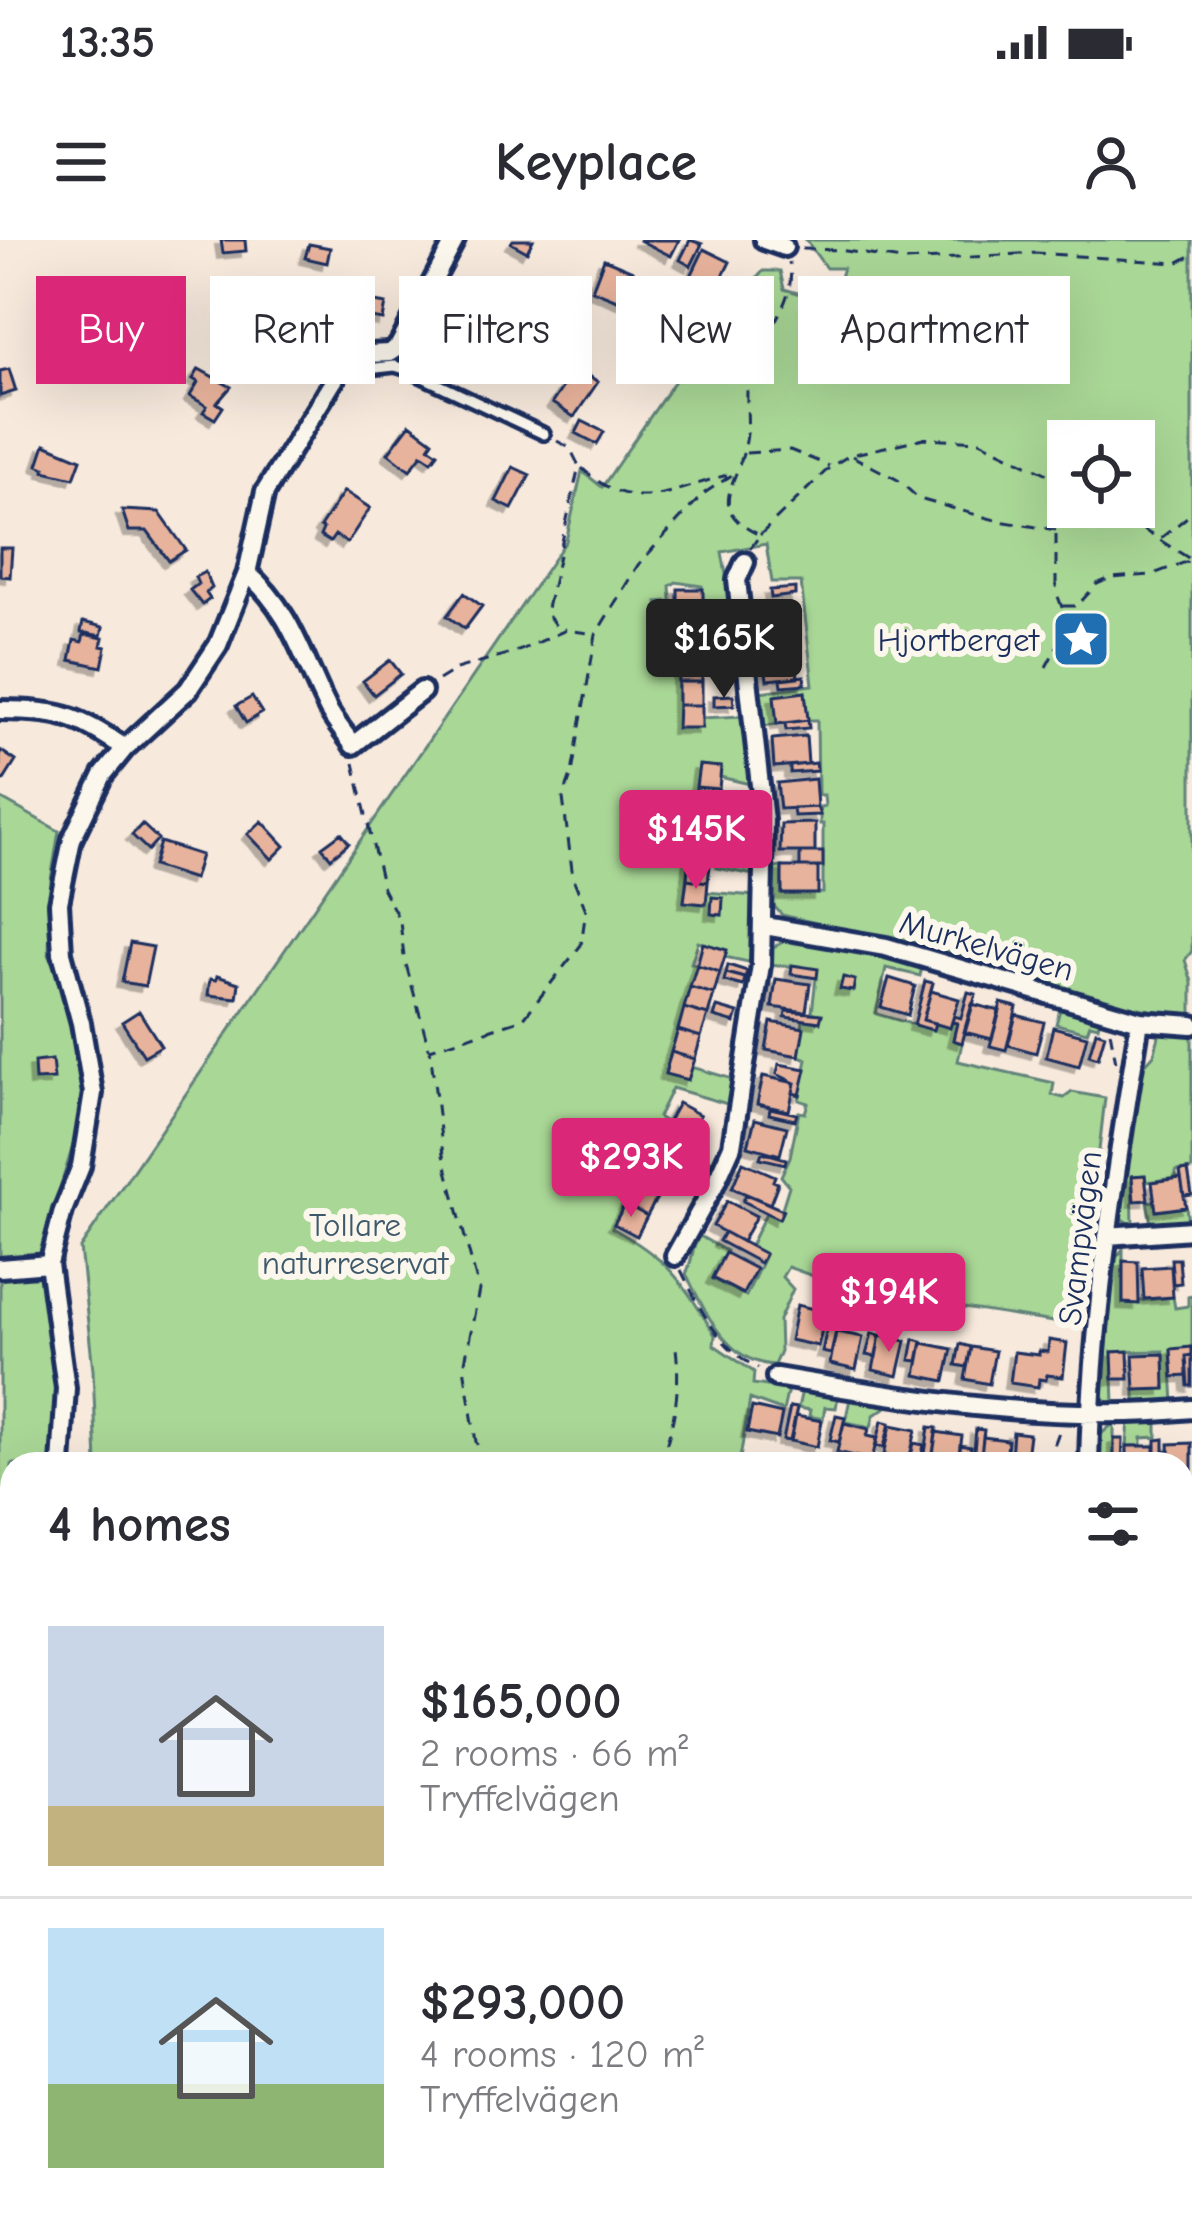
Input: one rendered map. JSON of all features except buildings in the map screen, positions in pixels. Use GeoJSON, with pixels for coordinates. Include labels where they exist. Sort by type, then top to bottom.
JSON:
{"type":"FeatureCollection","features":[{"type":"Feature","properties":{"kind":"street"},"geometry":{"type":"LineString","coordinates":[[375,354],[398,347],[454,240]]}},
{"type":"Feature","properties":{"kind":"street"},"geometry":{"type":"LineString","coordinates":[[764,240],[784,247]]}},
{"type":"Feature","properties":{"kind":"street"},"geometry":{"type":"LineString","coordinates":[[62,1452],[66,1388],[50,1264],[81,1166],[93,1093],[62,953],[59,903],[63,876],[86,805],[124,748],[188,689],[218,645],[247,573],[265,492],[332,384]]}},
{"type":"Feature","properties":{"kind":"street"},"geometry":{"type":"LineString","coordinates":[[674,1256],[732,1146],[764,926],[764,821],[737,580],[745,562]]}},
{"type":"Feature","properties":{"kind":"street"},"geometry":{"type":"LineString","coordinates":[[247,573],[268,590],[295,631],[327,708],[353,745],[422,691]]}},
{"type":"Feature","properties":{"kind":"street"},"geometry":{"type":"LineString","coordinates":[[0,710],[45,710],[82,720],[124,748]]}},
{"type":"Feature","properties":{"kind":"street","name":"Murkelvägen"},"geometry":{"type":"LineString","coordinates":[[764,926],[886,947],[1140,1021],[1192,1025]]}},
{"type":"Feature","properties":{"kind":"street","name":"Svampvägen"},"geometry":{"type":"LineString","coordinates":[[1089,1452],[1106,1236],[1140,1021]]}},
{"type":"Feature","properties":{"kind":"street"},"geometry":{"type":"LineString","coordinates":[[1106,1236],[1192,1230]]}},
{"type":"Feature","properties":{"kind":"street"},"geometry":{"type":"LineString","coordinates":[[0,1268],[50,1264]]}},
{"type":"Feature","properties":{"kind":"street"},"geometry":{"type":"LineString","coordinates":[[776,1377],[923,1399],[1090,1412],[1192,1409]]}},
{"type":"Feature","properties":{"kind":"lane"},"geometry":{"type":"LineString","coordinates":[[375,368],[408,370],[544,434]]}},
{"type":"Feature","properties":{"kind":"path"},"geometry":{"type":"LineString","coordinates":[[840,250],[848,242]]}},
{"type":"Feature","properties":{"kind":"path"},"geometry":{"type":"LineString","coordinates":[[760,535],[740,523],[728,508],[743,453],[749,375],[792,283],[784,247],[908,261],[1035,253],[1177,262],[1192,256]]}},
{"type":"Feature","properties":{"kind":"path"},"geometry":{"type":"LineString","coordinates":[[544,434],[570,448],[579,466],[610,492],[627,497],[653,496],[735,473]]}},
{"type":"Feature","properties":{"kind":"path"},"geometry":{"type":"LineString","coordinates":[[745,562],[760,535],[830,467],[850,455],[923,438],[980,441],[1047,474]]}},
{"type":"Feature","properties":{"kind":"path"},"geometry":{"type":"LineString","coordinates":[[743,453],[790,450],[830,467]]}},
{"type":"Feature","properties":{"kind":"path"},"geometry":{"type":"LineString","coordinates":[[850,455],[898,480],[919,499],[999,521],[1056,530],[1061,639],[1046,667]]}},
{"type":"Feature","properties":{"kind":"path"},"geometry":{"type":"LineString","coordinates":[[579,466],[547,613],[556,626],[596,634]]}},
{"type":"Feature","properties":{"kind":"path"},"geometry":{"type":"LineString","coordinates":[[430,1049],[523,1019],[581,945],[586,910],[573,878],[563,798],[572,773],[596,634],[638,565],[703,494],[735,473]]}},
{"type":"Feature","properties":{"kind":"path"},"geometry":{"type":"LineString","coordinates":[[1159,540],[1192,513]]}},
{"type":"Feature","properties":{"kind":"path"},"geometry":{"type":"LineString","coordinates":[[1140,528],[1192,560]]}},
{"type":"Feature","properties":{"kind":"path"},"geometry":{"type":"LineString","coordinates":[[1062,606],[1077,606],[1097,584],[1111,578],[1151,575],[1192,560]]}},
{"type":"Feature","properties":{"kind":"path"},"geometry":{"type":"LineString","coordinates":[[422,691],[456,669],[521,650],[566,630]]}},
{"type":"Feature","properties":{"kind":"path"},"geometry":{"type":"LineString","coordinates":[[353,745],[356,780],[383,889],[400,920],[404,957],[430,1049],[443,1155],[479,1290],[464,1367],[480,1452]]}},
{"type":"Feature","properties":{"kind":"path"},"geometry":{"type":"LineString","coordinates":[[674,1256],[726,1346],[776,1377]]}},
{"type":"Feature","properties":{"kind":"path"},"geometry":{"type":"LineString","coordinates":[[664,1452],[676,1420],[676,1348]]}},
{"type":"Feature","properties":{"kind":"green space","name":"Tollare naturreservat"},"geometry":{"type":"Polygon","coordinates":[[[806,240],[1192,240],[1192,951],[1185,960],[1192,982],[1192,1014],[1109,1002],[950,953],[782,915],[773,905],[774,868],[782,867],[782,894],[823,893],[820,807],[825,806],[824,795],[818,795],[817,720],[808,720],[805,693],[777,724],[762,726],[759,692],[813,685],[801,582],[772,582],[766,544],[722,552],[731,603],[703,601],[702,586],[676,582],[670,586],[671,601],[657,602],[658,615],[669,634],[678,635],[678,728],[702,718],[742,716],[750,784],[720,777],[721,767],[699,766],[684,901],[705,904],[707,892],[755,896],[753,963],[725,957],[726,950],[698,942],[691,963],[697,965],[665,1073],[688,1080],[692,1067],[736,1080],[731,1105],[672,1088],[658,1117],[667,1123],[652,1152],[645,1149],[628,1179],[635,1184],[612,1228],[648,1250],[672,1273],[715,1335],[714,1345],[754,1372],[753,1384],[788,1389],[783,1411],[750,1399],[741,1452],[96,1452],[80,1248],[566,541],[582,471],[602,487],[673,384],[774,384],[774,276],[759,276],[763,271],[780,271],[784,289],[798,293],[798,384],[1070,384],[1070,276],[840,276],[843,268],[826,268],[806,240]]]}},
{"type":"Feature","properties":{"kind":"green space"},"geometry":{"type":"Polygon","coordinates":[[[0,798],[59,831],[51,880],[49,954],[73,1021],[83,1072],[80,1123],[48,1227],[40,1276],[60,1410],[56,1452],[0,1452],[0,798]]]}},
{"type":"Feature","properties":{"kind":"green space"},"geometry":{"type":"Polygon","coordinates":[[[727,849],[755,850],[754,875],[716,868],[716,859],[727,849]]]}},
{"type":"Feature","properties":{"kind":"green space"},"geometry":{"type":"Polygon","coordinates":[[[790,938],[923,961],[920,976],[886,968],[876,1014],[932,1030],[935,1023],[950,1028],[952,1022],[957,1023],[953,1040],[962,1043],[958,1061],[1054,1083],[1052,1095],[1064,1098],[1072,1092],[1105,1098],[1079,1326],[855,1291],[788,1267],[782,1277],[793,1289],[779,1320],[780,1351],[774,1365],[743,1355],[719,1332],[686,1274],[696,1240],[698,1235],[726,1251],[712,1279],[746,1296],[765,1255],[750,1246],[766,1213],[779,1218],[789,1186],[781,1176],[799,1112],[805,1113],[808,1103],[799,1100],[807,1059],[799,1056],[803,1019],[822,1015],[812,1012],[817,970],[770,964],[772,948],[790,938]]]}},
{"type":"Feature","properties":{"kind":"green space"},"geometry":{"type":"Polygon","coordinates":[[[1062,1002],[1101,1012],[1098,1026],[1090,1024],[1087,1032],[1056,1024],[1062,1002]]]}},
{"type":"Feature","properties":{"kind":"green space"},"geometry":{"type":"Polygon","coordinates":[[[1192,1031],[1192,1169],[1176,1171],[1176,1178],[1146,1182],[1145,1175],[1132,1176],[1133,1226],[1122,1219],[1121,1212],[1140,1070],[1154,1055],[1160,1032],[1192,1031]]]}},
{"type":"Feature","properties":{"kind":"green space"},"geometry":{"type":"Polygon","coordinates":[[[688,1152],[716,1162],[706,1182],[681,1165],[688,1152]]]}},
{"type":"Feature","properties":{"kind":"green space"},"geometry":{"type":"Polygon","coordinates":[[[1155,1201],[1157,1211],[1186,1207],[1188,1221],[1151,1224],[1147,1202],[1155,1201]]]}},
{"type":"Feature","properties":{"kind":"green space"},"geometry":{"type":"Polygon","coordinates":[[[1123,1249],[1123,1303],[1173,1297],[1175,1308],[1188,1306],[1192,1296],[1192,1347],[1171,1350],[1174,1404],[1135,1405],[1135,1390],[1165,1388],[1163,1351],[1112,1352],[1114,1403],[1102,1395],[1115,1259],[1123,1249]]]}},
{"type":"Feature","properties":{"kind":"green space"},"geometry":{"type":"Polygon","coordinates":[[[802,1390],[838,1397],[836,1408],[825,1407],[823,1419],[809,1416],[810,1410],[798,1408],[802,1390]]]}},
{"type":"Feature","properties":{"kind":"green space"},"geometry":{"type":"Polygon","coordinates":[[[850,1399],[886,1405],[874,1415],[871,1427],[845,1422],[850,1399]]]}},
{"type":"Feature","properties":{"kind":"green space"},"geometry":{"type":"Polygon","coordinates":[[[1157,1420],[1157,1437],[1142,1438],[1142,1446],[1127,1446],[1129,1421],[1157,1420]]]}},
{"type":"Feature","properties":{"kind":"green space"},"geometry":{"type":"Polygon","coordinates":[[[1114,1423],[1114,1452],[1099,1452],[1100,1435],[1114,1423]]]}},
{"type":"Feature","properties":{"kind":"place","name":"Hjortberget"},"geometry":{"type":"Point","coordinates":[1081,639]}}]}
